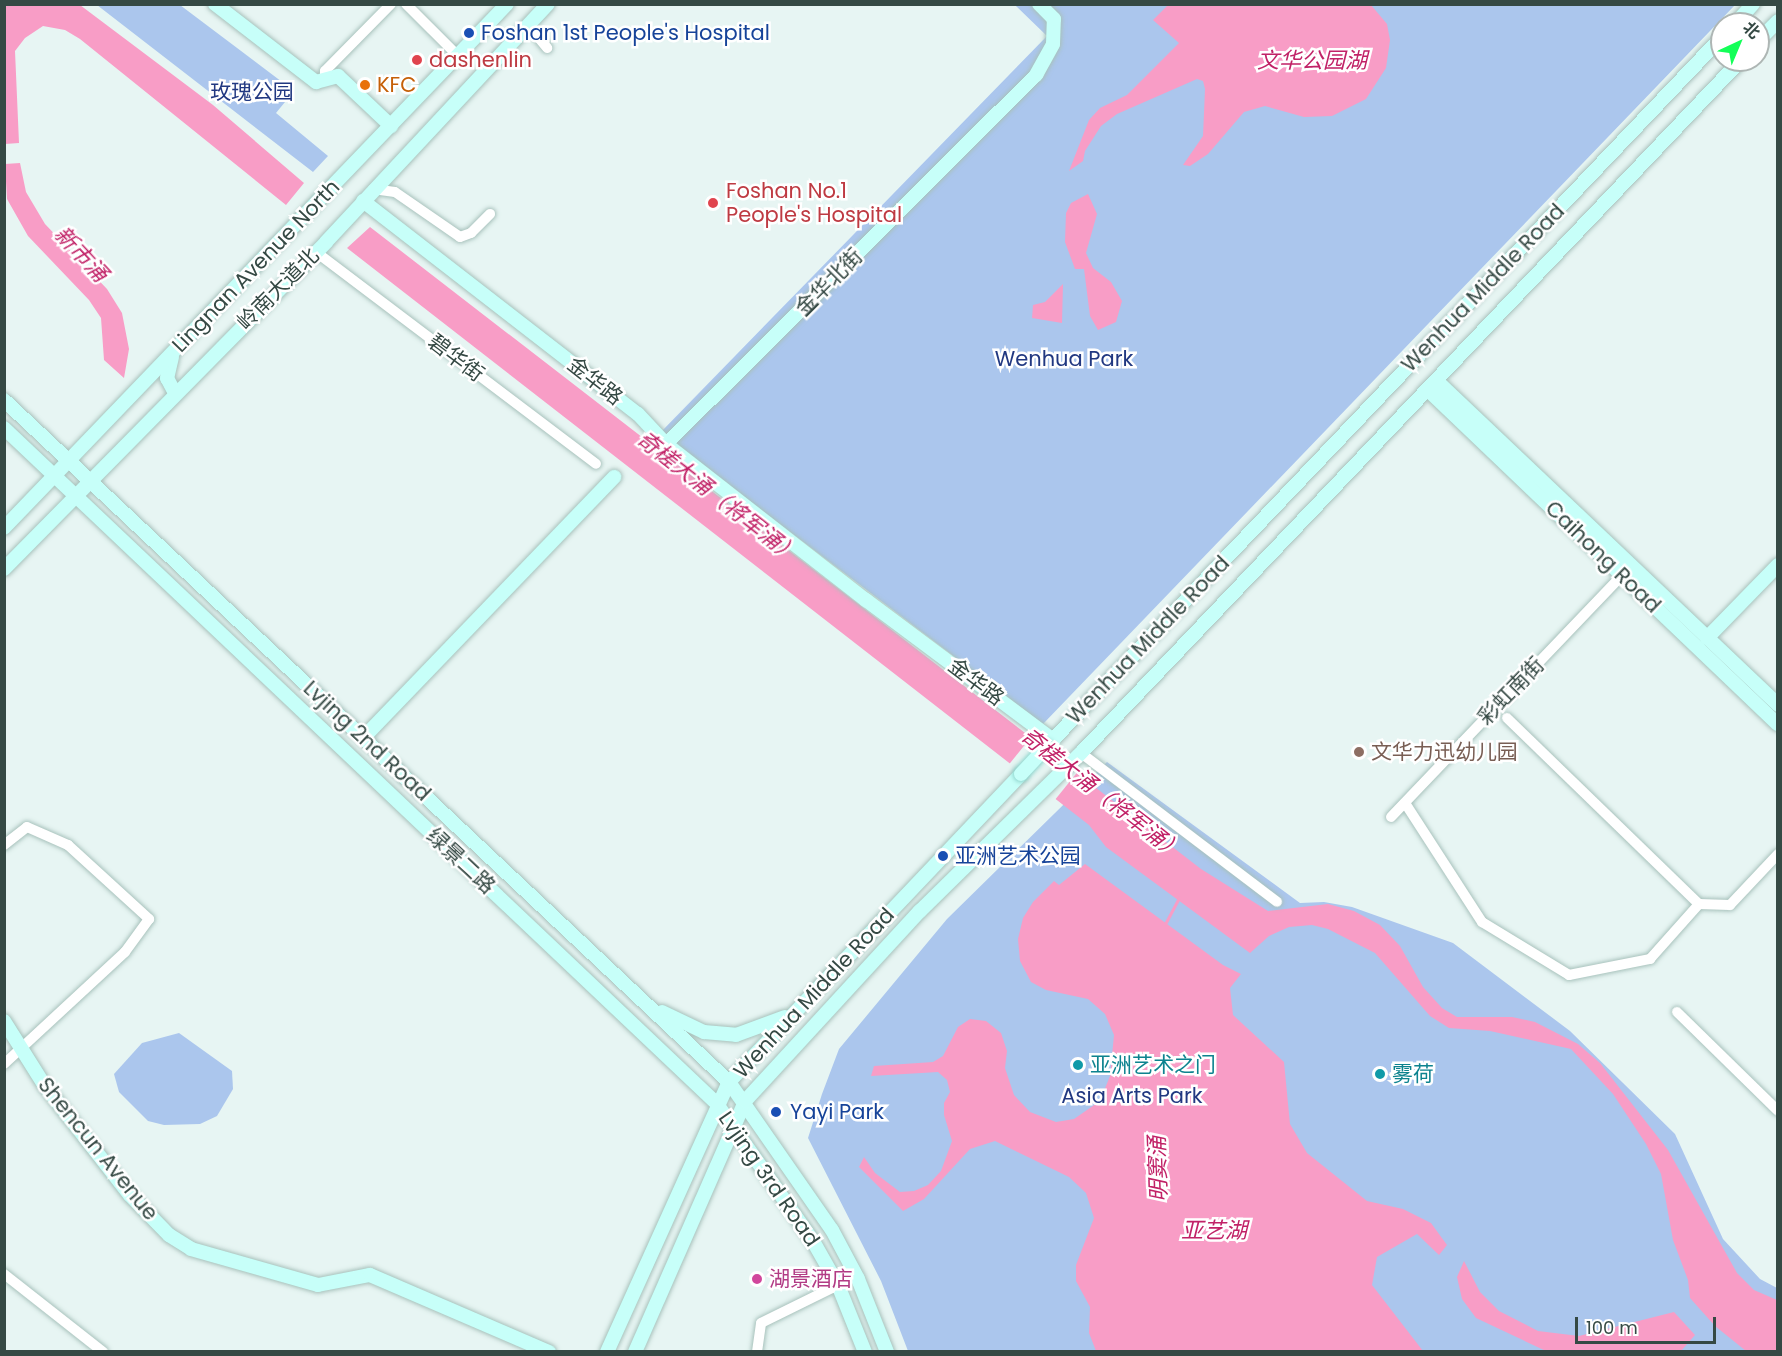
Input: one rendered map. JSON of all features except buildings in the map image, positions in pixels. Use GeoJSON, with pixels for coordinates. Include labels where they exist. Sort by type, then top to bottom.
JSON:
{"type":"FeatureCollection","features":[{"type":"Feature","properties":{"kind":"main road"},"geometry":{"type":"LineString","coordinates":[[215,4],[316,82],[338,76],[391,126]]}},
{"type":"Feature","properties":{"kind":"main road","name":"Lingnan Avenue North"},"geometry":{"type":"LineString","coordinates":[[4,528],[507,4]]}},
{"type":"Feature","properties":{"kind":"main road","name":"岭南大道北"},"geometry":{"type":"LineString","coordinates":[[4,569],[88,480],[315,252],[548,4]]}},
{"type":"Feature","properties":{"kind":"main road","name":"金华北街"},"geometry":{"type":"LineString","coordinates":[[666,444],[1036,75],[1053,44],[1054,19],[1039,4]]}},
{"type":"Feature","properties":{"kind":"main road","name":"Wenhua Middle Road"},"geometry":{"type":"LineString","coordinates":[[607,1352],[717,1104],[729,1082],[1710,50]]}},
{"type":"Feature","properties":{"kind":"main road","name":"Wenhua Middle Road"},"geometry":{"type":"LineString","coordinates":[[635,1352],[732,1124],[745,1101],[920,911],[1081,753],[1434,386],[1730,72]]}},
{"type":"Feature","properties":{"kind":"main road","name":"金华路"},"geometry":{"type":"LineString","coordinates":[[363,201],[638,414],[666,444],[1049,744]]}},
{"type":"Feature","properties":{"kind":"main road"},"geometry":{"type":"LineString","coordinates":[[174,352],[167,378],[175,393]]}},
{"type":"Feature","properties":{"kind":"main road","name":"Caihong Road"},"geometry":{"type":"LineString","coordinates":[[1434,386],[1627,570],[1778,724]]}},
{"type":"Feature","properties":{"kind":"main road","name":"Lvjing 2nd Road"},"geometry":{"type":"LineString","coordinates":[[4,400],[729,1082]]}},
{"type":"Feature","properties":{"kind":"main road"},"geometry":{"type":"LineString","coordinates":[[4,428],[55,476]]}},
{"type":"Feature","properties":{"kind":"main road","name":"绿景二路"},"geometry":{"type":"LineString","coordinates":[[55,476],[717,1104]]}},
{"type":"Feature","properties":{"kind":"main road"},"geometry":{"type":"LineString","coordinates":[[364,737],[614,477]]}},
{"type":"Feature","properties":{"kind":"main road"},"geometry":{"type":"LineString","coordinates":[[1707,638],[1778,566]]}},
{"type":"Feature","properties":{"kind":"main road","name":"Caihong Road"},"geometry":{"type":"LineString","coordinates":[[1627,570],[1707,638],[1778,705]]}},
{"type":"Feature","properties":{"kind":"main road"},"geometry":{"type":"LineString","coordinates":[[637,995],[672,1018],[704,1032],[736,1035],[765,1028],[795,1012]]}},
{"type":"Feature","properties":{"kind":"main road","name":"Shencun Avenue"},"geometry":{"type":"LineString","coordinates":[[4,1021],[45,1086],[130,1195],[169,1235],[191,1249],[318,1286],[370,1275],[549,1352]]}},
{"type":"Feature","properties":{"kind":"main road","name":"Lvjing 3rd Road"},"geometry":{"type":"LineString","coordinates":[[729,1082],[745,1101],[832,1230],[887,1352]]}},
{"type":"Feature","properties":{"kind":"main road","name":"Lvjing 3rd Road"},"geometry":{"type":"LineString","coordinates":[[717,1104],[813,1241],[838,1285],[865,1352]]}},
{"type":"Feature","properties":{"kind":"street"},"geometry":{"type":"LineString","coordinates":[[325,78],[325,70],[391,4]]}},
{"type":"Feature","properties":{"kind":"street"},"geometry":{"type":"LineString","coordinates":[[406,4],[458,56]]}},
{"type":"Feature","properties":{"kind":"street"},"geometry":{"type":"LineString","coordinates":[[528,26],[547,48]]}},
{"type":"Feature","properties":{"kind":"street"},"geometry":{"type":"LineString","coordinates":[[373,189],[395,192],[460,237],[471,233],[490,214]]}},
{"type":"Feature","properties":{"kind":"street","name":"碧华街"},"geometry":{"type":"LineString","coordinates":[[315,252],[597,464]]}},
{"type":"Feature","properties":{"kind":"street","name":"彩虹南街"},"geometry":{"type":"LineString","coordinates":[[1391,817],[1627,570]]}},
{"type":"Feature","properties":{"kind":"street"},"geometry":{"type":"LineString","coordinates":[[1507,718],[1699,904],[1730,905],[1778,854]]}},
{"type":"Feature","properties":{"kind":"street"},"geometry":{"type":"LineString","coordinates":[[1081,753],[1277,902]]}},
{"type":"Feature","properties":{"kind":"street"},"geometry":{"type":"LineString","coordinates":[[1405,803],[1482,922],[1569,975],[1650,959],[1699,904]]}},
{"type":"Feature","properties":{"kind":"street"},"geometry":{"type":"LineString","coordinates":[[4,845],[27,827],[68,845],[150,919],[125,952],[4,1064]]}},
{"type":"Feature","properties":{"kind":"street"},"geometry":{"type":"LineString","coordinates":[[1677,1012],[1778,1112]]}},
{"type":"Feature","properties":{"kind":"street"},"geometry":{"type":"LineString","coordinates":[[4,1274],[103,1352]]}},
{"type":"Feature","properties":{"kind":"street"},"geometry":{"type":"LineString","coordinates":[[757,1352],[761,1323],[838,1285]]}},
{"type":"Feature","properties":{"kind":"green space","name":"玫瑰公园"},"geometry":{"type":"Polygon","coordinates":[[[97,5],[180,5],[294,91],[276,113],[328,156],[313,172],[97,5]]]}},
{"type":"Feature","properties":{"kind":"green space","name":"Wenhua Park"},"geometry":{"type":"Polygon","coordinates":[[[1015,5],[1735,5],[1728,12],[1710,12],[1710,31],[1043,724],[660,433],[1047,36],[1015,5]]]}},
{"type":"Feature","properties":{"kind":"green space","name":"Asia Arts Park"},"geometry":{"type":"Polygon","coordinates":[[[1107,762],[1300,903],[1324,902],[1352,907],[1453,943],[1570,1031],[1675,1134],[1723,1239],[1760,1279],[1777,1288],[1777,1351],[908,1351],[881,1281],[808,1138],[822,1094],[839,1049],[947,919],[1107,762]]]}},
{"type":"Feature","properties":{"kind":"green space"},"geometry":{"type":"Polygon","coordinates":[[[179,1033],[232,1071],[233,1089],[217,1116],[200,1124],[164,1125],[148,1121],[119,1092],[114,1074],[142,1043],[179,1033]]]}},
{"type":"Feature","properties":{"kind":"water"},"geometry":{"type":"Polygon","coordinates":[[[5,4],[80,5],[213,105],[304,183],[286,205],[80,39],[65,30],[43,26],[25,38],[15,51],[19,143],[5,144],[5,4]]]}},
{"type":"Feature","properties":{"kind":"water","name":"文华公园湖"},"geometry":{"type":"Polygon","coordinates":[[[1168,5],[1371,5],[1387,24],[1390,40],[1386,68],[1366,99],[1332,116],[1304,117],[1265,106],[1244,112],[1208,154],[1190,166],[1183,165],[1203,136],[1205,89],[1203,81],[1197,79],[1117,114],[1101,126],[1085,151],[1083,161],[1069,171],[1089,120],[1100,108],[1127,95],[1179,43],[1153,20],[1168,5]]]}},
{"type":"Feature","properties":{"kind":"water"},"geometry":{"type":"Polygon","coordinates":[[[20,163],[26,192],[45,224],[107,289],[122,313],[129,349],[124,378],[104,360],[101,318],[89,300],[28,236],[7,199],[5,164],[20,163]]]}},
{"type":"Feature","properties":{"kind":"water"},"geometry":{"type":"Polygon","coordinates":[[[1088,194],[1097,214],[1086,253],[1093,268],[1111,282],[1122,301],[1116,322],[1098,330],[1090,316],[1084,269],[1075,269],[1065,242],[1066,213],[1071,203],[1088,194]]]}},
{"type":"Feature","properties":{"kind":"water","name":"奇槎大涌（将军涌）"},"geometry":{"type":"Polygon","coordinates":[[[370,227],[1201,869],[1268,911],[1328,904],[1354,911],[1380,925],[1400,946],[1423,987],[1442,1008],[1457,1017],[1512,1017],[1535,1022],[1578,1044],[1600,1063],[1668,1150],[1737,1273],[1754,1290],[1777,1300],[1777,1351],[1746,1351],[1715,1326],[1690,1298],[1688,1280],[1673,1240],[1661,1174],[1646,1144],[1613,1094],[1571,1049],[1490,1031],[1449,1028],[1430,1016],[1375,953],[1328,929],[1312,925],[1289,927],[1269,936],[1250,953],[1106,847],[1089,825],[347,248],[370,227]]]}},
{"type":"Feature","properties":{"kind":"water"},"geometry":{"type":"Polygon","coordinates":[[[1063,284],[1062,323],[1032,318],[1033,305],[1045,302],[1063,284]]]}},
{"type":"Feature","properties":{"kind":"water","name":"亚艺湖"},"geometry":{"type":"Polygon","coordinates":[[[1085,864],[1223,965],[1241,974],[1230,988],[1233,1015],[1284,1062],[1290,1124],[1307,1153],[1367,1201],[1403,1209],[1431,1223],[1447,1245],[1439,1255],[1417,1234],[1377,1257],[1372,1285],[1423,1351],[1096,1351],[1089,1333],[1090,1307],[1076,1281],[1076,1265],[1094,1218],[1086,1193],[1069,1177],[995,1141],[970,1149],[924,1199],[903,1211],[859,1167],[864,1157],[875,1173],[900,1192],[914,1191],[928,1185],[941,1171],[952,1141],[944,1115],[944,1103],[950,1092],[947,1080],[938,1072],[871,1076],[874,1066],[933,1062],[943,1056],[958,1027],[970,1019],[986,1021],[1001,1033],[1007,1051],[1005,1068],[1014,1095],[1030,1112],[1056,1122],[1074,1119],[1100,1101],[1110,1076],[1114,1035],[1105,1014],[1088,999],[1046,990],[1031,982],[1020,961],[1018,939],[1023,918],[1033,902],[1054,881],[1059,885],[1085,864]]]}},
{"type":"Feature","properties":{"kind":"water"},"geometry":{"type":"Polygon","coordinates":[[[1464,1261],[1480,1292],[1499,1311],[1538,1331],[1579,1336],[1674,1312],[1695,1335],[1681,1351],[1546,1351],[1476,1318],[1462,1299],[1457,1277],[1464,1261]]]}},
{"type":"Feature","properties":{"kind":"pier"},"geometry":{"type":"Polygon","coordinates":[[[1032,736],[1077,773],[1054,800],[1009,764],[1032,736]]]}},
{"type":"Feature","properties":{"kind":"waterway","name":"明窦涌"},"geometry":{"type":"LineString","coordinates":[[1165,924],[1179,898]]}},
{"type":"Feature","properties":{"kind":"place","name":"Foshan 1st People's Hospital"},"geometry":{"type":"Point","coordinates":[469,33]}},
{"type":"Feature","properties":{"kind":"place","name":"dashenlin"},"geometry":{"type":"Point","coordinates":[417,60]}},
{"type":"Feature","properties":{"kind":"place","name":"KFC"},"geometry":{"type":"Point","coordinates":[365,85]}},
{"type":"Feature","properties":{"kind":"place","name":"Foshan No.1 People's Hospital"},"geometry":{"type":"Point","coordinates":[713,203]}},
{"type":"Feature","properties":{"kind":"place","name":"文华力迅幼儿园"},"geometry":{"type":"Point","coordinates":[1359,752]}},
{"type":"Feature","properties":{"kind":"place","name":"亚洲艺术公园"},"geometry":{"type":"Point","coordinates":[943,856]}},
{"type":"Feature","properties":{"kind":"place","name":"亚洲艺术之门"},"geometry":{"type":"Point","coordinates":[1078,1065]}},
{"type":"Feature","properties":{"kind":"place","name":"雾荷"},"geometry":{"type":"Point","coordinates":[1380,1074]}},
{"type":"Feature","properties":{"kind":"place","name":"Yayi Park"},"geometry":{"type":"Point","coordinates":[776,1112]}},
{"type":"Feature","properties":{"kind":"place","name":"湖景酒店"},"geometry":{"type":"Point","coordinates":[757,1279]}},
{"type":"Feature","properties":{"kind":"water label","name":"新市涌"},"geometry":{"type":"Point","coordinates":[81,254]}}]}
